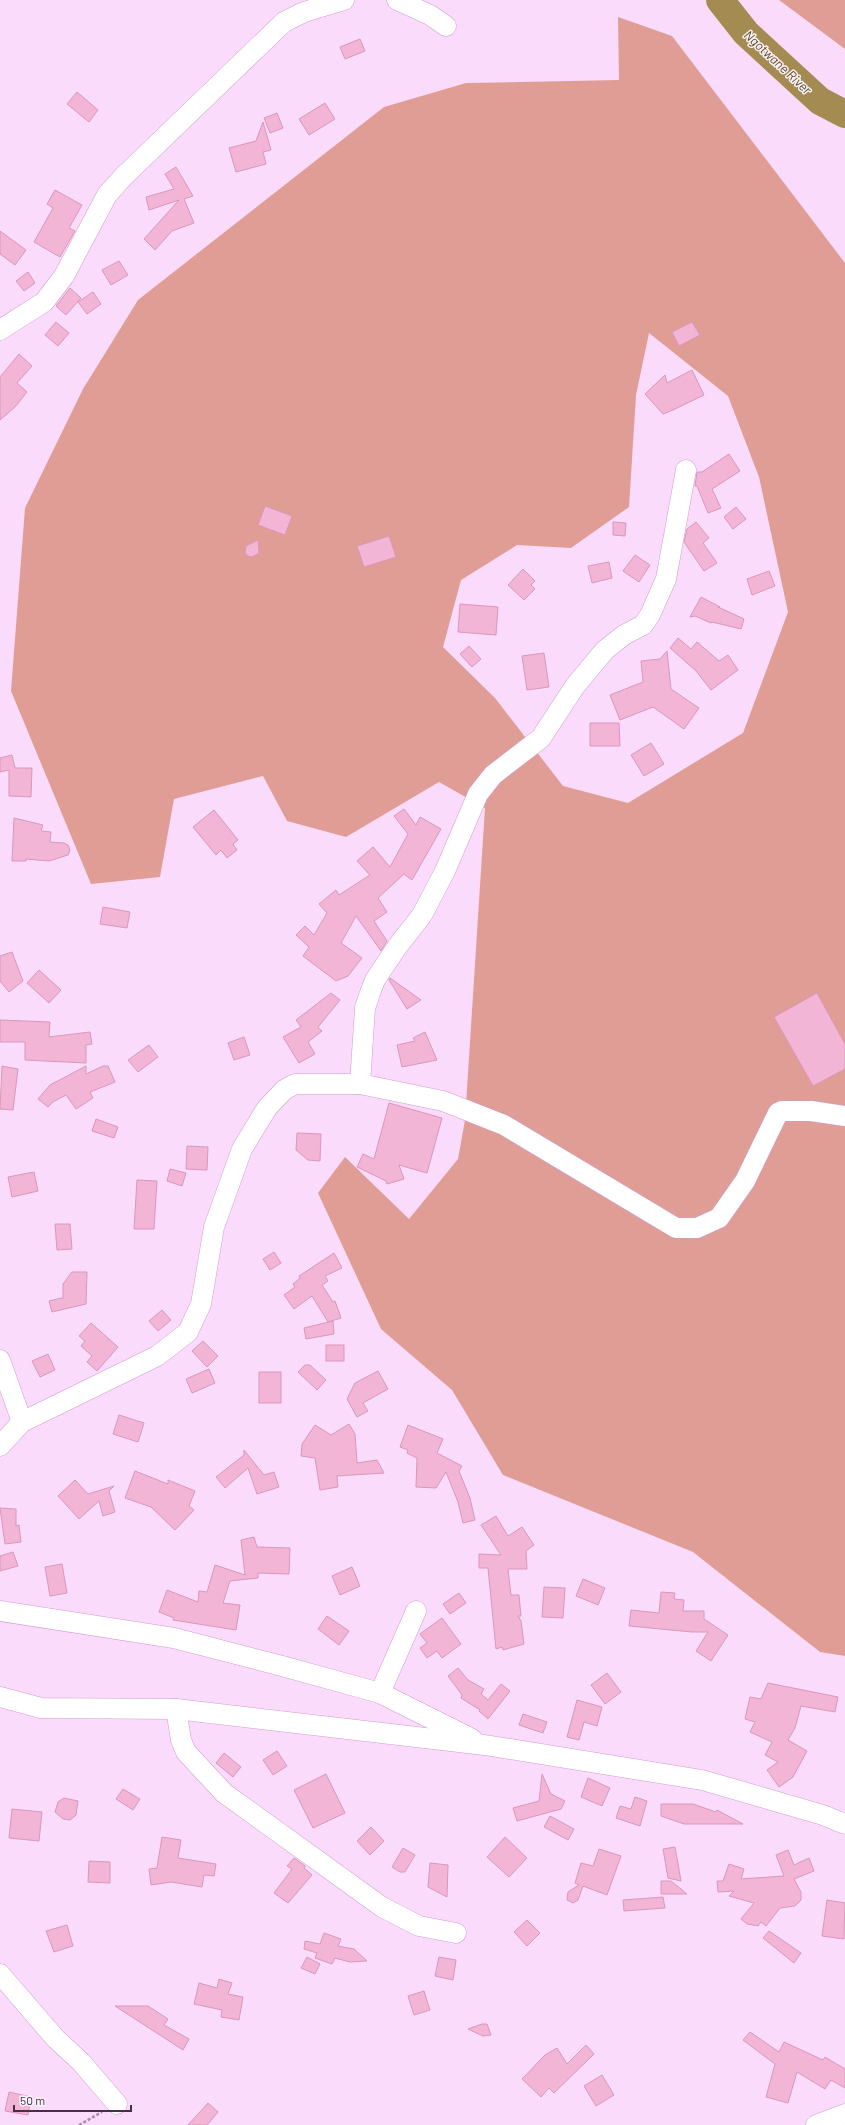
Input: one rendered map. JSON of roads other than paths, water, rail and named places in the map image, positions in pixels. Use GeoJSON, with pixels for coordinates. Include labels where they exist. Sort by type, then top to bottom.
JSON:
{"type":"FeatureCollection","features":[{"type":"Feature","properties":{"kind":"street"},"geometry":{"type":"LineString","coordinates":[[0,330],[44,302],[64,276],[107,195],[123,177],[278,27],[284,22],[304,12],[344,0]]}},
{"type":"Feature","properties":{"kind":"street"},"geometry":{"type":"LineString","coordinates":[[397,0],[430,14],[446,26]]}},
{"type":"Feature","properties":{"kind":"street"},"geometry":{"type":"LineString","coordinates":[[360,1084],[365,1008],[375,980],[397,947],[422,915],[445,871],[478,794],[493,776],[541,738],[575,686],[605,650],[620,637],[643,624],[650,614],[666,579],[686,470]]}},
{"type":"Feature","properties":{"kind":"street"},"geometry":{"type":"LineString","coordinates":[[0,1446],[22,1422],[157,1356],[188,1332],[201,1304],[214,1227],[242,1149],[267,1108],[284,1090],[295,1084],[360,1084],[443,1101],[504,1125],[676,1228],[687,1229],[703,1226],[719,1218],[745,1181],[778,1113],[782,1111],[811,1112],[845,1116]]}},
{"type":"Feature","properties":{"kind":"street"},"geometry":{"type":"LineString","coordinates":[[0,1360],[22,1422]]}},
{"type":"Feature","properties":{"kind":"street"},"geometry":{"type":"LineString","coordinates":[[380,1693],[416,1611]]}},
{"type":"Feature","properties":{"kind":"street"},"geometry":{"type":"LineString","coordinates":[[0,1612],[174,1638],[380,1693],[485,1745]]}},
{"type":"Feature","properties":{"kind":"street"},"geometry":{"type":"LineString","coordinates":[[0,1697],[41,1708],[176,1709],[485,1745],[702,1780],[822,1815],[845,1824]]}},
{"type":"Feature","properties":{"kind":"street"},"geometry":{"type":"LineString","coordinates":[[176,1709],[181,1740],[186,1752],[224,1793],[382,1906],[419,1926],[456,1933]]}},
{"type":"Feature","properties":{"kind":"street"},"geometry":{"type":"LineString","coordinates":[[0,1974],[56,2039],[81,2062],[117,2104]]}},
{"type":"Feature","properties":{"kind":"street"},"geometry":{"type":"LineString","coordinates":[[816,2125],[845,2114]]}},
{"type":"Feature","properties":{"kind":"waterway","name":"Ngotwane River"},"geometry":{"type":"LineString","coordinates":[[720,0],[746,33],[820,101],[845,114]]}}]}
